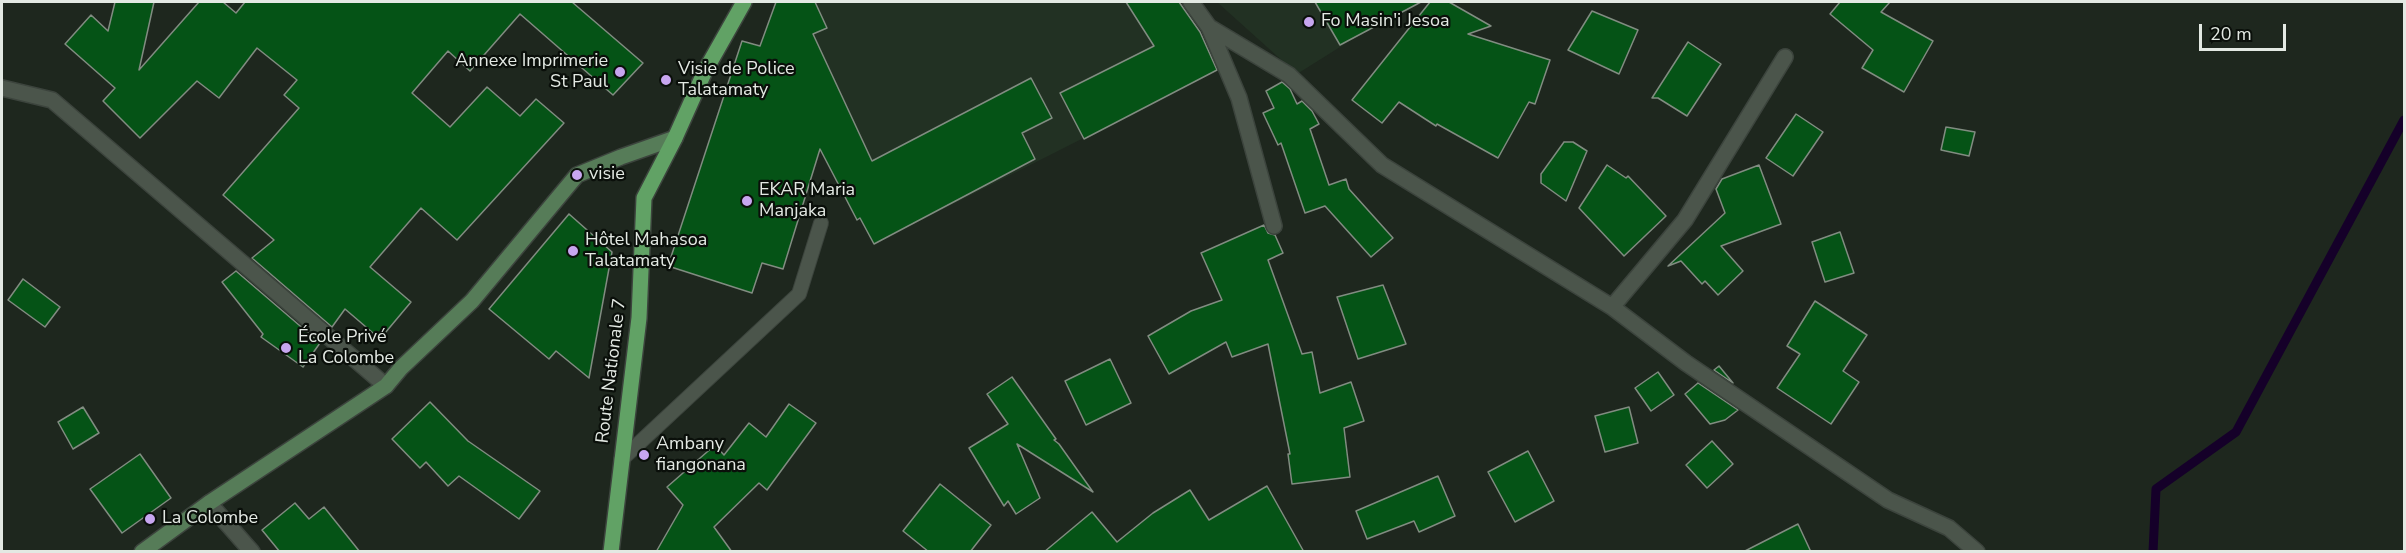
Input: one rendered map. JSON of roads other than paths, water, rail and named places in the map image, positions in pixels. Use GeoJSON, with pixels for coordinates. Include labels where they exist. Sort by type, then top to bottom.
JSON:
{"type":"FeatureCollection","features":[{"type":"Feature","properties":{"kind":"main road","name":"Route Nationale 7"},"geometry":{"type":"LineString","coordinates":[[611,552],[639,318],[644,198],[675,138],[705,71],[744,2]]}},
{"type":"Feature","properties":{"kind":"street"},"geometry":{"type":"LineString","coordinates":[[1191,2],[1209,27],[1239,98],[1274,226]]}},
{"type":"Feature","properties":{"kind":"street"},"geometry":{"type":"LineString","coordinates":[[1209,27],[1289,75],[1382,165],[1612,307],[1686,363],[1888,500],[1949,528],[1977,552]]}},
{"type":"Feature","properties":{"kind":"street"},"geometry":{"type":"LineString","coordinates":[[1612,307],[1685,220],[1785,57]]}},
{"type":"Feature","properties":{"kind":"street"},"geometry":{"type":"LineString","coordinates":[[2,88],[52,100],[386,386]]}},
{"type":"Feature","properties":{"kind":"street"},"geometry":{"type":"LineString","coordinates":[[142,552],[209,503],[386,386],[401,368],[472,301],[577,176],[621,157],[675,138]]}},
{"type":"Feature","properties":{"kind":"street"},"geometry":{"type":"LineString","coordinates":[[209,503],[252,552]]}},
{"type":"Feature","properties":{"kind":"lane"},"geometry":{"type":"LineString","coordinates":[[621,460],[799,294],[821,223]]}},
{"type":"Feature","properties":{"kind":"waterway"},"geometry":{"type":"LineString","coordinates":[[2153,552],[2156,489],[2236,432],[2404,120]]}},
{"type":"Feature","properties":{"kind":"place","name":"Fo Masin'i Jesoa"},"geometry":{"type":"Point","coordinates":[1309,22]}},
{"type":"Feature","properties":{"kind":"place","name":"Annexe Imprimerie St Paul"},"geometry":{"type":"Point","coordinates":[620,72]}},
{"type":"Feature","properties":{"kind":"place","name":"Visie de Police Talatamaty"},"geometry":{"type":"Point","coordinates":[666,80]}},
{"type":"Feature","properties":{"kind":"place","name":"visie"},"geometry":{"type":"Point","coordinates":[577,175]}},
{"type":"Feature","properties":{"kind":"place","name":"EKAR Maria Manjaka"},"geometry":{"type":"Point","coordinates":[747,201]}},
{"type":"Feature","properties":{"kind":"place","name":"Hôtel Mahasoa Talatamaty"},"geometry":{"type":"Point","coordinates":[573,251]}},
{"type":"Feature","properties":{"kind":"place","name":"École Privé La Colombe"},"geometry":{"type":"Point","coordinates":[286,348]}},
{"type":"Feature","properties":{"kind":"place","name":"Ambany fiangonana"},"geometry":{"type":"Point","coordinates":[644,455]}},
{"type":"Feature","properties":{"kind":"place","name":"La Colombe"},"geometry":{"type":"Point","coordinates":[150,519]}}]}
